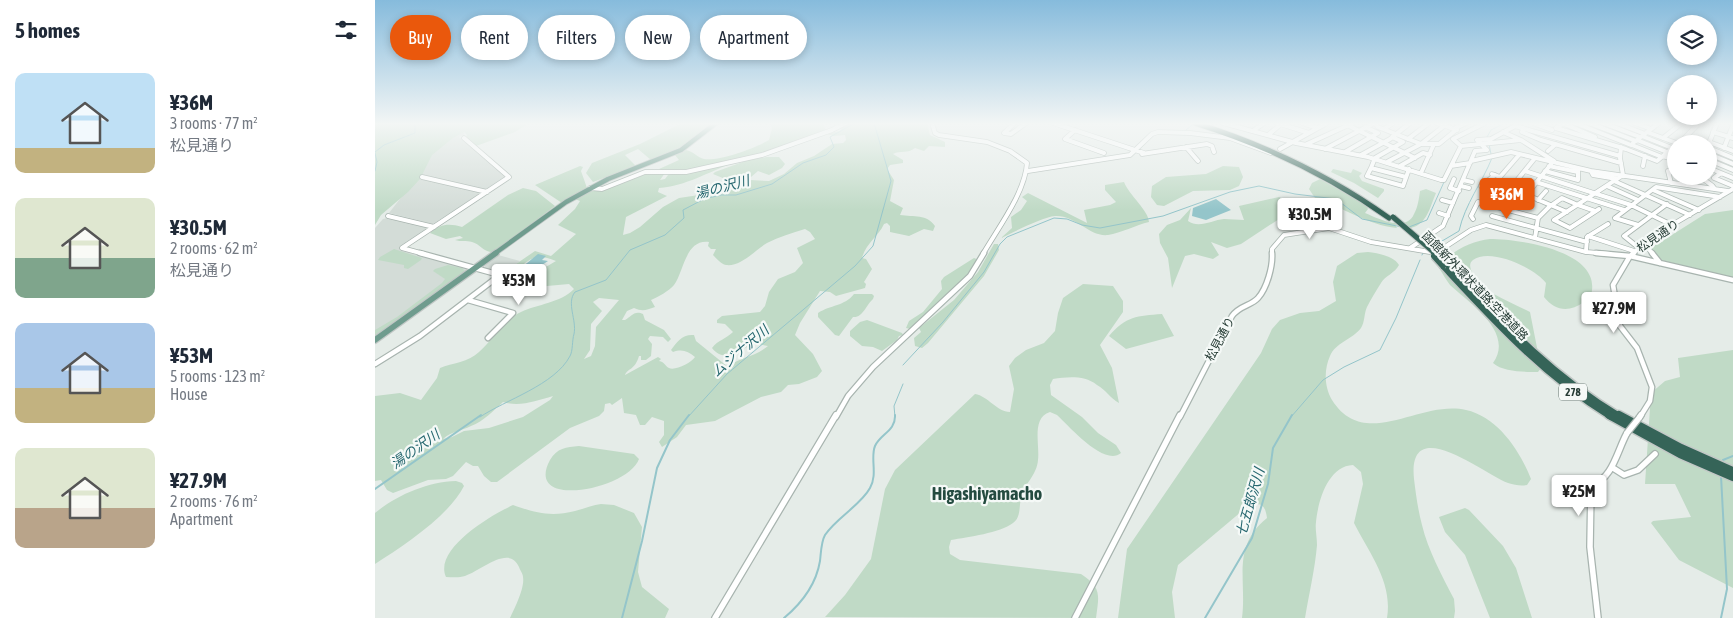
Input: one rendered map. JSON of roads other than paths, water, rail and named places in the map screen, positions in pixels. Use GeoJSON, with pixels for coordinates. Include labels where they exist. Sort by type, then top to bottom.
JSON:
{"type":"FeatureCollection","features":[{"type":"Feature","properties":{"kind":"highway","name":"函館新外環状道路;空港道路"},"geometry":{"type":"LineString","coordinates":[[1275,152],[1296,161],[1353,193],[1391,218]]}},
{"type":"Feature","properties":{"kind":"highway","name":"函館新外環状道路;空港道路"},"geometry":{"type":"LineString","coordinates":[[1282,152],[1350,187],[1391,218],[1446,265],[1520,340],[1570,383],[1640,427],[1733,471]]}},
{"type":"Feature","properties":{"kind":"highway","name":"函館新外環状道路;空港道路"},"geometry":{"type":"LineString","coordinates":[[1446,265],[1520,348],[1565,386],[1637,432],[1680,454],[1733,477]]}},
{"type":"Feature","properties":{"kind":"main road"},"geometry":{"type":"LineString","coordinates":[[375,340],[566,202],[590,188],[677,152]]}},
{"type":"Feature","properties":{"kind":"street"},"geometry":{"type":"LineString","coordinates":[[375,364],[421,336],[500,275],[402,248],[509,177],[479,152]]}},
{"type":"Feature","properties":{"kind":"street"},"geometry":{"type":"LineString","coordinates":[[590,188],[602,189],[645,172],[686,172],[771,152]]}},
{"type":"Feature","properties":{"kind":"street"},"geometry":{"type":"LineString","coordinates":[[715,618],[848,396],[873,367],[970,276],[1009,210],[1028,171],[1027,162],[1018,154],[1012,152]]}},
{"type":"Feature","properties":{"kind":"street"},"geometry":{"type":"LineString","coordinates":[[1131,155],[1136,152]]}},
{"type":"Feature","properties":{"kind":"street"},"geometry":{"type":"LineString","coordinates":[[1028,171],[1151,152]]}},
{"type":"Feature","properties":{"kind":"street"},"geometry":{"type":"LineString","coordinates":[[1190,152],[1198,161]]}},
{"type":"Feature","properties":{"kind":"street"},"geometry":{"type":"LineString","coordinates":[[1267,152],[1273,153]]}},
{"type":"Feature","properties":{"kind":"street"},"geometry":{"type":"LineString","coordinates":[[1345,152],[1386,162],[1444,180],[1458,152]]}},
{"type":"Feature","properties":{"kind":"street"},"geometry":{"type":"LineString","coordinates":[[1361,156],[1368,152]]}},
{"type":"Feature","properties":{"kind":"street"},"geometry":{"type":"LineString","coordinates":[[1387,152],[1374,159],[1367,176],[1403,186],[1409,169]]}},
{"type":"Feature","properties":{"kind":"street"},"geometry":{"type":"LineString","coordinates":[[1386,162],[1404,152],[1415,158]]}},
{"type":"Feature","properties":{"kind":"street"},"geometry":{"type":"LineString","coordinates":[[1421,173],[1430,152]]}},
{"type":"Feature","properties":{"kind":"street"},"geometry":{"type":"LineString","coordinates":[[1410,248],[1443,226],[1475,152]]}},
{"type":"Feature","properties":{"kind":"street"},"geometry":{"type":"LineString","coordinates":[[1451,166],[1509,152],[1578,171],[1591,171],[1667,182]]}},
{"type":"Feature","properties":{"kind":"street"},"geometry":{"type":"LineString","coordinates":[[1539,152],[1557,164],[1578,171]]}},
{"type":"Feature","properties":{"kind":"street"},"geometry":{"type":"LineString","coordinates":[[1578,152],[1621,163]]}},
{"type":"Feature","properties":{"kind":"street"},"geometry":{"type":"LineString","coordinates":[[1605,152],[1620,156]]}},
{"type":"Feature","properties":{"kind":"street"},"geometry":{"type":"LineString","coordinates":[[1620,152],[1622,176]]}},
{"type":"Feature","properties":{"kind":"street"},"geometry":{"type":"LineString","coordinates":[[1634,152],[1657,161],[1667,152]]}},
{"type":"Feature","properties":{"kind":"street"},"geometry":{"type":"LineString","coordinates":[[1651,152],[1667,157]]}},
{"type":"Feature","properties":{"kind":"street"},"geometry":{"type":"LineString","coordinates":[[1718,152],[1733,158]]}},
{"type":"Feature","properties":{"kind":"street"},"geometry":{"type":"LineString","coordinates":[[1400,166],[1423,153],[1429,155]]}},
{"type":"Feature","properties":{"kind":"street"},"geometry":{"type":"LineString","coordinates":[[1481,186],[1484,182],[1487,183],[1494,174],[1500,177],[1519,154]]}},
{"type":"Feature","properties":{"kind":"street"},"geometry":{"type":"LineString","coordinates":[[1643,166],[1645,156]]}},
{"type":"Feature","properties":{"kind":"street"},"geometry":{"type":"LineString","coordinates":[[1717,157],[1733,164]]}},
{"type":"Feature","properties":{"kind":"street"},"geometry":{"type":"LineString","coordinates":[[1514,184],[1535,158]]}},
{"type":"Feature","properties":{"kind":"street"},"geometry":{"type":"LineString","coordinates":[[1717,163],[1733,170]]}},
{"type":"Feature","properties":{"kind":"street"},"geometry":{"type":"LineString","coordinates":[[1550,164],[1557,164]]}},
{"type":"Feature","properties":{"kind":"street"},"geometry":{"type":"LineString","coordinates":[[1489,193],[1519,204],[1550,164]]}},
{"type":"Feature","properties":{"kind":"street"},"geometry":{"type":"LineString","coordinates":[[1371,168],[1407,177]]}},
{"type":"Feature","properties":{"kind":"street"},"geometry":{"type":"LineString","coordinates":[[1545,170],[1578,180],[1578,171]]}},
{"type":"Feature","properties":{"kind":"street"},"geometry":{"type":"LineString","coordinates":[[1525,171],[1631,205],[1672,225]]}},
{"type":"Feature","properties":{"kind":"street"},"geometry":{"type":"LineString","coordinates":[[1591,171],[1593,175],[1615,180],[1690,215]]}},
{"type":"Feature","properties":{"kind":"street"},"geometry":{"type":"LineString","coordinates":[[1717,171],[1733,178]]}},
{"type":"Feature","properties":{"kind":"street"},"geometry":{"type":"LineString","coordinates":[[1721,173],[1715,178],[1731,189]]}},
{"type":"Feature","properties":{"kind":"street"},"geometry":{"type":"LineString","coordinates":[[1535,238],[1537,218],[1551,205],[1562,198],[1578,205],[1597,210],[1570,228],[1554,220],[1578,205],[1587,198],[1622,176]]}},
{"type":"Feature","properties":{"kind":"street"},"geometry":{"type":"LineString","coordinates":[[422,177],[487,192]]}},
{"type":"Feature","properties":{"kind":"street"},"geometry":{"type":"LineString","coordinates":[[1446,177],[1454,179],[1461,185],[1469,188]]}},
{"type":"Feature","properties":{"kind":"street"},"geometry":{"type":"LineString","coordinates":[[1454,179],[1450,188],[1472,182]]}},
{"type":"Feature","properties":{"kind":"street"},"geometry":{"type":"LineString","coordinates":[[1529,190],[1510,182],[1503,190],[1539,200],[1567,212]]}},
{"type":"Feature","properties":{"kind":"street"},"geometry":{"type":"LineString","coordinates":[[1536,182],[1624,210]]}},
{"type":"Feature","properties":{"kind":"street"},"geometry":{"type":"LineString","coordinates":[[1691,185],[1715,189],[1731,189]]}},
{"type":"Feature","properties":{"kind":"street"},"geometry":{"type":"LineString","coordinates":[[1713,185],[1715,189]]}},
{"type":"Feature","properties":{"kind":"street"},"geometry":{"type":"LineString","coordinates":[[1607,186],[1638,200]]}},
{"type":"Feature","properties":{"kind":"street"},"geometry":{"type":"LineString","coordinates":[[1638,225],[1615,218],[1657,187],[1688,194],[1720,197]]}},
{"type":"Feature","properties":{"kind":"street","name":"松見通り"},"geometry":{"type":"LineString","coordinates":[[1075,618],[1232,316],[1237,309],[1258,299],[1273,267],[1272,249],[1281,237],[1290,233],[1329,228],[1371,242],[1430,252],[1441,248],[1474,228],[1490,226],[1587,252],[1630,256],[1634,251],[1672,225],[1731,189]]}},
{"type":"Feature","properties":{"kind":"street"},"geometry":{"type":"LineString","coordinates":[[1653,190],[1699,210]]}},
{"type":"Feature","properties":{"kind":"street"},"geometry":{"type":"LineString","coordinates":[[1539,200],[1546,192]]}},
{"type":"Feature","properties":{"kind":"street"},"geometry":{"type":"LineString","coordinates":[[1442,200],[1453,204]]}},
{"type":"Feature","properties":{"kind":"street"},"geometry":{"type":"LineString","coordinates":[[1473,219],[1471,216],[1478,202],[1537,218]]}},
{"type":"Feature","properties":{"kind":"street"},"geometry":{"type":"LineString","coordinates":[[1661,263],[1641,246],[1624,236],[1667,204]]}},
{"type":"Feature","properties":{"kind":"street"},"geometry":{"type":"LineString","coordinates":[[1490,226],[1495,206]]}},
{"type":"Feature","properties":{"kind":"street"},"geometry":{"type":"LineString","coordinates":[[1439,213],[1447,216]]}},
{"type":"Feature","properties":{"kind":"street"},"geometry":{"type":"LineString","coordinates":[[388,216],[434,227]]}},
{"type":"Feature","properties":{"kind":"street"},"geometry":{"type":"LineString","coordinates":[[1492,216],[1587,242]]}},
{"type":"Feature","properties":{"kind":"street"},"geometry":{"type":"LineString","coordinates":[[1587,252],[1588,236],[1608,224]]}},
{"type":"Feature","properties":{"kind":"street"},"geometry":{"type":"LineString","coordinates":[[1588,236],[1634,251]]}},
{"type":"Feature","properties":{"kind":"street"},"geometry":{"type":"LineString","coordinates":[[1424,239],[1441,248]]}},
{"type":"Feature","properties":{"kind":"street"},"geometry":{"type":"LineString","coordinates":[[1599,618],[1591,560],[1589,519],[1591,485],[1604,479],[1613,468],[1618,450],[1627,434],[1651,401],[1652,387],[1637,348],[1620,326],[1613,285],[1630,256],[1733,280]]}},
{"type":"Feature","properties":{"kind":"street"},"geometry":{"type":"LineString","coordinates":[[468,300],[513,313],[488,338]]}},
{"type":"Feature","properties":{"kind":"street"},"geometry":{"type":"LineString","coordinates":[[1613,468],[1624,475],[1638,470],[1655,454]]}},
{"type":"Feature","properties":{"kind":"water"},"geometry":{"type":"Polygon","coordinates":[[[1216,199],[1231,210],[1206,220],[1192,216],[1193,208],[1216,199]]]}},
{"type":"Feature","properties":{"kind":"water"},"geometry":{"type":"Polygon","coordinates":[[[538,254],[546,256],[542,260],[548,261],[533,271],[516,274],[516,272],[538,254]]]}},
{"type":"Feature","properties":{"kind":"waterway","name":"湯の沢川"},"geometry":{"type":"LineString","coordinates":[[480,417],[542,384],[563,366],[572,351],[575,329],[572,296],[575,292],[606,280],[630,250],[665,235],[684,218],[683,210],[704,199],[721,195],[736,195],[772,184],[803,163],[826,155],[829,152]]}},
{"type":"Feature","properties":{"kind":"waterway","name":"ムジナ沢川"},"geometry":{"type":"LineString","coordinates":[[688,417],[727,374],[855,266],[873,246],[891,181],[882,152]]}},
{"type":"Feature","properties":{"kind":"waterway"},"geometry":{"type":"LineString","coordinates":[[375,153],[377,162],[375,171]]}},
{"type":"Feature","properties":{"kind":"waterway","name":"七五郎沢川"},"geometry":{"type":"LineString","coordinates":[[1437,244],[1459,231],[1469,203],[1492,158]]}},
{"type":"Feature","properties":{"kind":"waterway"},"geometry":{"type":"LineString","coordinates":[[1409,227],[1427,220],[1444,182]]}},
{"type":"Feature","properties":{"kind":"waterway"},"geometry":{"type":"LineString","coordinates":[[903,365],[943,322],[984,272],[1000,244],[1007,237],[1054,218],[1067,219],[1082,225],[1100,228],[1163,216],[1230,192],[1259,186],[1295,194],[1336,199],[1362,219],[1402,227]]}},
{"type":"Feature","properties":{"kind":"waterway","name":"七五郎沢川"},"geometry":{"type":"LineString","coordinates":[[1291,417],[1323,380],[1344,367],[1380,350],[1396,318],[1420,260]]}},
{"type":"Feature","properties":{"kind":"waterway"},"geometry":{"type":"LineString","coordinates":[[895,417],[894,406],[903,384]]}},
{"type":"Feature","properties":{"kind":"waterway","name":"湯の沢川"},"geometry":{"type":"LineString","coordinates":[[375,489],[481,415]]}},
{"type":"Feature","properties":{"kind":"waterway","name":"ムジナ沢川"},"geometry":{"type":"LineString","coordinates":[[622,618],[642,541],[657,468],[670,440],[689,415]]}},
{"type":"Feature","properties":{"kind":"waterway","name":"七五郎沢川"},"geometry":{"type":"LineString","coordinates":[[1205,618],[1252,538],[1268,484],[1273,448],[1292,415]]}},
{"type":"Feature","properties":{"kind":"waterway"},"geometry":{"type":"LineString","coordinates":[[784,618],[797,606],[812,586],[818,570],[825,535],[835,523],[861,500],[870,488],[874,472],[873,456],[875,446],[893,425],[895,417]]}},
{"type":"Feature","properties":{"kind":"waterway"},"geometry":{"type":"LineString","coordinates":[[1723,460],[1733,456]]}},
{"type":"Feature","properties":{"kind":"waterway"},"geometry":{"type":"LineString","coordinates":[[1721,476],[1727,589],[1721,618]]}},
{"type":"Feature","properties":{"kind":"district","name":"Higashiyamacho"},"geometry":{"type":"Point","coordinates":[987,493]}}]}
